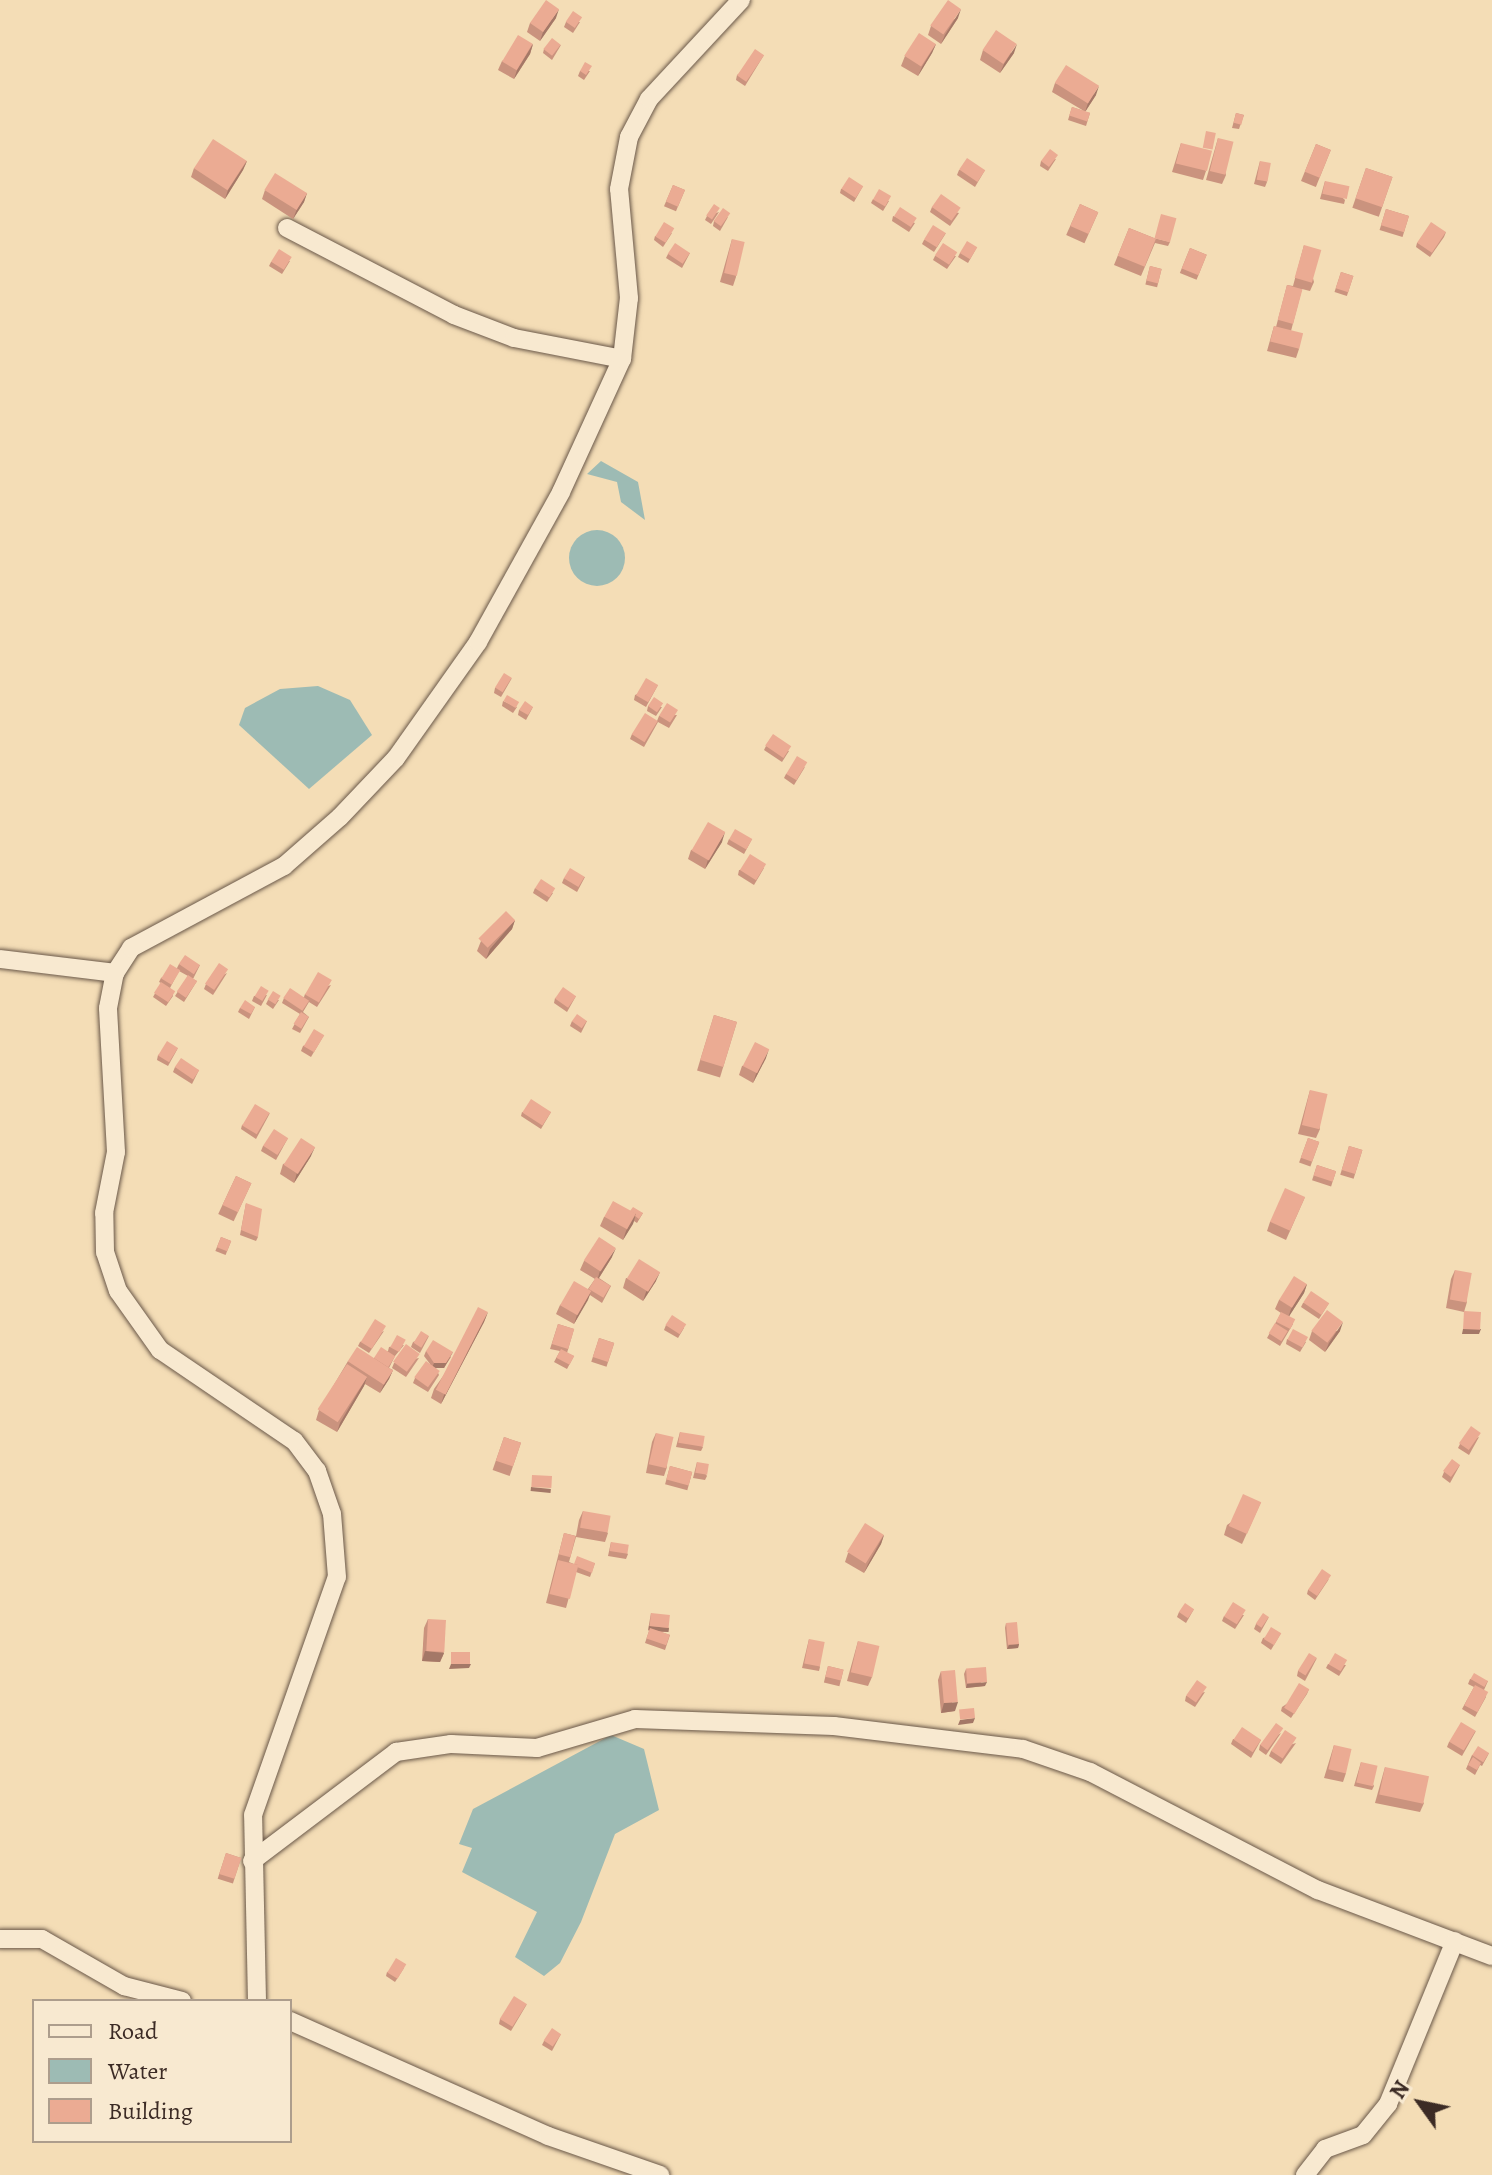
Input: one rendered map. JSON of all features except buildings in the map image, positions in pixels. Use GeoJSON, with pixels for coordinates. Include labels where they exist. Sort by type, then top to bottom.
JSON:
{"type":"FeatureCollection","features":[{"type":"Feature","properties":{"kind":"street"},"geometry":{"type":"LineString","coordinates":[[257,1999],[252,1861],[261,1781],[337,1577],[332,1514],[317,1471],[294,1441],[160,1350],[118,1291],[105,1252],[104,1213],[116,1152],[108,1008],[115,973],[131,948],[169,923],[284,866],[396,758],[513,583],[622,359],[629,298],[619,189],[629,137],[649,99],[741,0]]}},
{"type":"Feature","properties":{"kind":"street"},"geometry":{"type":"LineString","coordinates":[[287,228],[454,315],[514,338],[622,359]]}},
{"type":"Feature","properties":{"kind":"street"},"geometry":{"type":"LineString","coordinates":[[0,959],[115,973]]}},
{"type":"Feature","properties":{"kind":"street"},"geometry":{"type":"LineString","coordinates":[[252,1861],[396,1752],[451,1744],[537,1748],[635,1719],[834,1726],[1008,1747],[1090,1772],[1318,1890],[1492,1956]]}},
{"type":"Feature","properties":{"kind":"street"},"geometry":{"type":"LineString","coordinates":[[0,1939],[42,1939],[124,1986],[174,1999]]}},
{"type":"Feature","properties":{"kind":"street"},"geometry":{"type":"LineString","coordinates":[[1305,2175],[1325,2149],[1363,2135],[1388,2104],[1455,1941]]}},
{"type":"Feature","properties":{"kind":"street"},"geometry":{"type":"LineString","coordinates":[[292,2022],[548,2136],[660,2175]]}},
{"type":"Feature","properties":{"kind":"water"},"geometry":{"type":"Polygon","coordinates":[[[601,461],[638,482],[645,520],[621,502],[617,482],[587,474],[601,461]]]}},
{"type":"Feature","properties":{"kind":"water"},"geometry":{"type":"Polygon","coordinates":[[[597,530],[617,538],[625,558],[617,578],[597,586],[577,578],[569,558],[577,538],[597,530]]]}},
{"type":"Feature","properties":{"kind":"water"},"geometry":{"type":"Polygon","coordinates":[[[318,686],[350,700],[372,735],[309,789],[239,725],[245,708],[280,689],[318,686]]]}},
{"type":"Feature","properties":{"kind":"water"},"geometry":{"type":"Polygon","coordinates":[[[611,1735],[644,1749],[659,1810],[615,1834],[581,1922],[560,1963],[544,1976],[515,1957],[537,1912],[462,1872],[472,1848],[459,1844],[473,1809],[611,1735]]]}}]}
